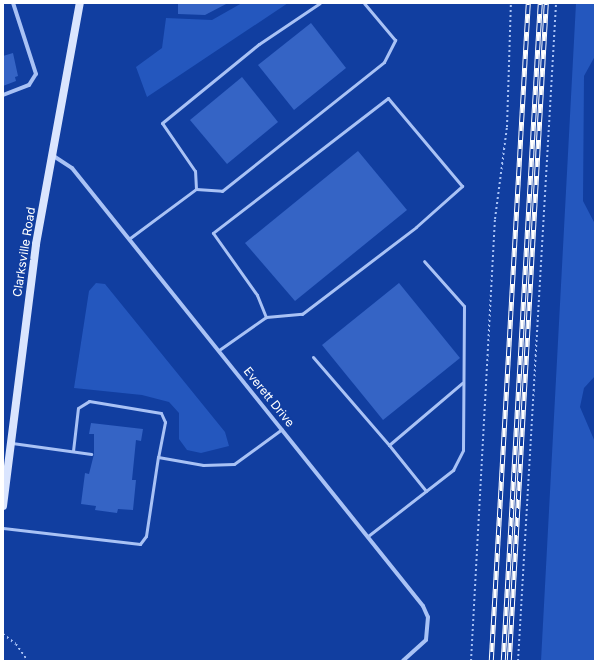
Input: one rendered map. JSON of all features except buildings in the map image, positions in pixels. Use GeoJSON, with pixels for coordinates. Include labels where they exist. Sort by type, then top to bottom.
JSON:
{"type":"FeatureCollection","features":[{"type":"Feature","properties":{"kind":"street"},"geometry":{"type":"LineString","coordinates":[[3,94],[28,85],[36,74],[13,3]]}},
{"type":"Feature","properties":{"kind":"street","name":"Clarksville Road"},"geometry":{"type":"LineString","coordinates":[[3,506],[36,244],[80,3]]}},
{"type":"Feature","properties":{"kind":"street","name":"Everett Drive"},"geometry":{"type":"LineString","coordinates":[[52,155],[72,168],[130,238],[421,602],[428,617],[426,640],[403,661]]}},
{"type":"Feature","properties":{"kind":"lane"},"geometry":{"type":"LineString","coordinates":[[196,189],[195,171],[162,123],[259,44],[320,3]]}},
{"type":"Feature","properties":{"kind":"lane"},"geometry":{"type":"LineString","coordinates":[[130,238],[196,189],[222,191],[384,62],[395,40],[364,3]]}},
{"type":"Feature","properties":{"kind":"lane"},"geometry":{"type":"LineString","coordinates":[[219,350],[266,317],[302,314],[416,227],[462,186],[388,98],[213,233],[257,296],[266,317]]}},
{"type":"Feature","properties":{"kind":"lane"},"geometry":{"type":"LineString","coordinates":[[368,536],[453,470],[463,450],[462,383],[464,306],[424,261]]}},
{"type":"Feature","properties":{"kind":"lane"},"geometry":{"type":"LineString","coordinates":[[313,357],[389,445],[426,491]]}},
{"type":"Feature","properties":{"kind":"lane"},"geometry":{"type":"LineString","coordinates":[[389,445],[462,383]]}},
{"type":"Feature","properties":{"kind":"lane"},"geometry":{"type":"LineString","coordinates":[[3,528],[140,544],[146,539],[158,457],[165,422],[161,413],[89,401],[78,408],[72,451]]}},
{"type":"Feature","properties":{"kind":"lane"},"geometry":{"type":"LineString","coordinates":[[158,457],[203,465],[234,464],[282,429]]}},
{"type":"Feature","properties":{"kind":"lane"},"geometry":{"type":"LineString","coordinates":[[11,443],[92,454]]}},
{"type":"Feature","properties":{"kind":"path"},"geometry":{"type":"LineString","coordinates":[[471,661],[495,219],[507,127],[511,3]]}},
{"type":"Feature","properties":{"kind":"path"},"geometry":{"type":"LineString","coordinates":[[518,661],[556,3]]}},
{"type":"Feature","properties":{"kind":"path"},"geometry":{"type":"LineString","coordinates":[[3,634],[16,644],[28,661]]}},
{"type":"Feature","properties":{"kind":"shaded area"},"geometry":{"type":"Polygon","coordinates":[[[242,3],[288,3],[147,97],[136,67],[162,48],[166,18],[212,20],[242,3]]]}},
{"type":"Feature","properties":{"kind":"shaded area"},"geometry":{"type":"Polygon","coordinates":[[[576,3],[595,3],[595,56],[584,76],[583,201],[595,224],[595,376],[584,388],[580,407],[595,442],[595,661],[541,661],[576,3]]]}},
{"type":"Feature","properties":{"kind":"shaded area"},"geometry":{"type":"Polygon","coordinates":[[[96,283],[105,284],[225,432],[229,446],[201,453],[187,450],[179,439],[179,413],[169,402],[142,395],[74,388],[89,291],[96,283]]]}},
{"type":"Feature","properties":{"kind":"railway"},"geometry":{"type":"LineString","coordinates":[[491,661],[528,3]]}},
{"type":"Feature","properties":{"kind":"railway"},"geometry":{"type":"LineString","coordinates":[[503,661],[540,3]]}},
{"type":"Feature","properties":{"kind":"railway"},"geometry":{"type":"LineString","coordinates":[[509,661],[546,3]]}}]}
